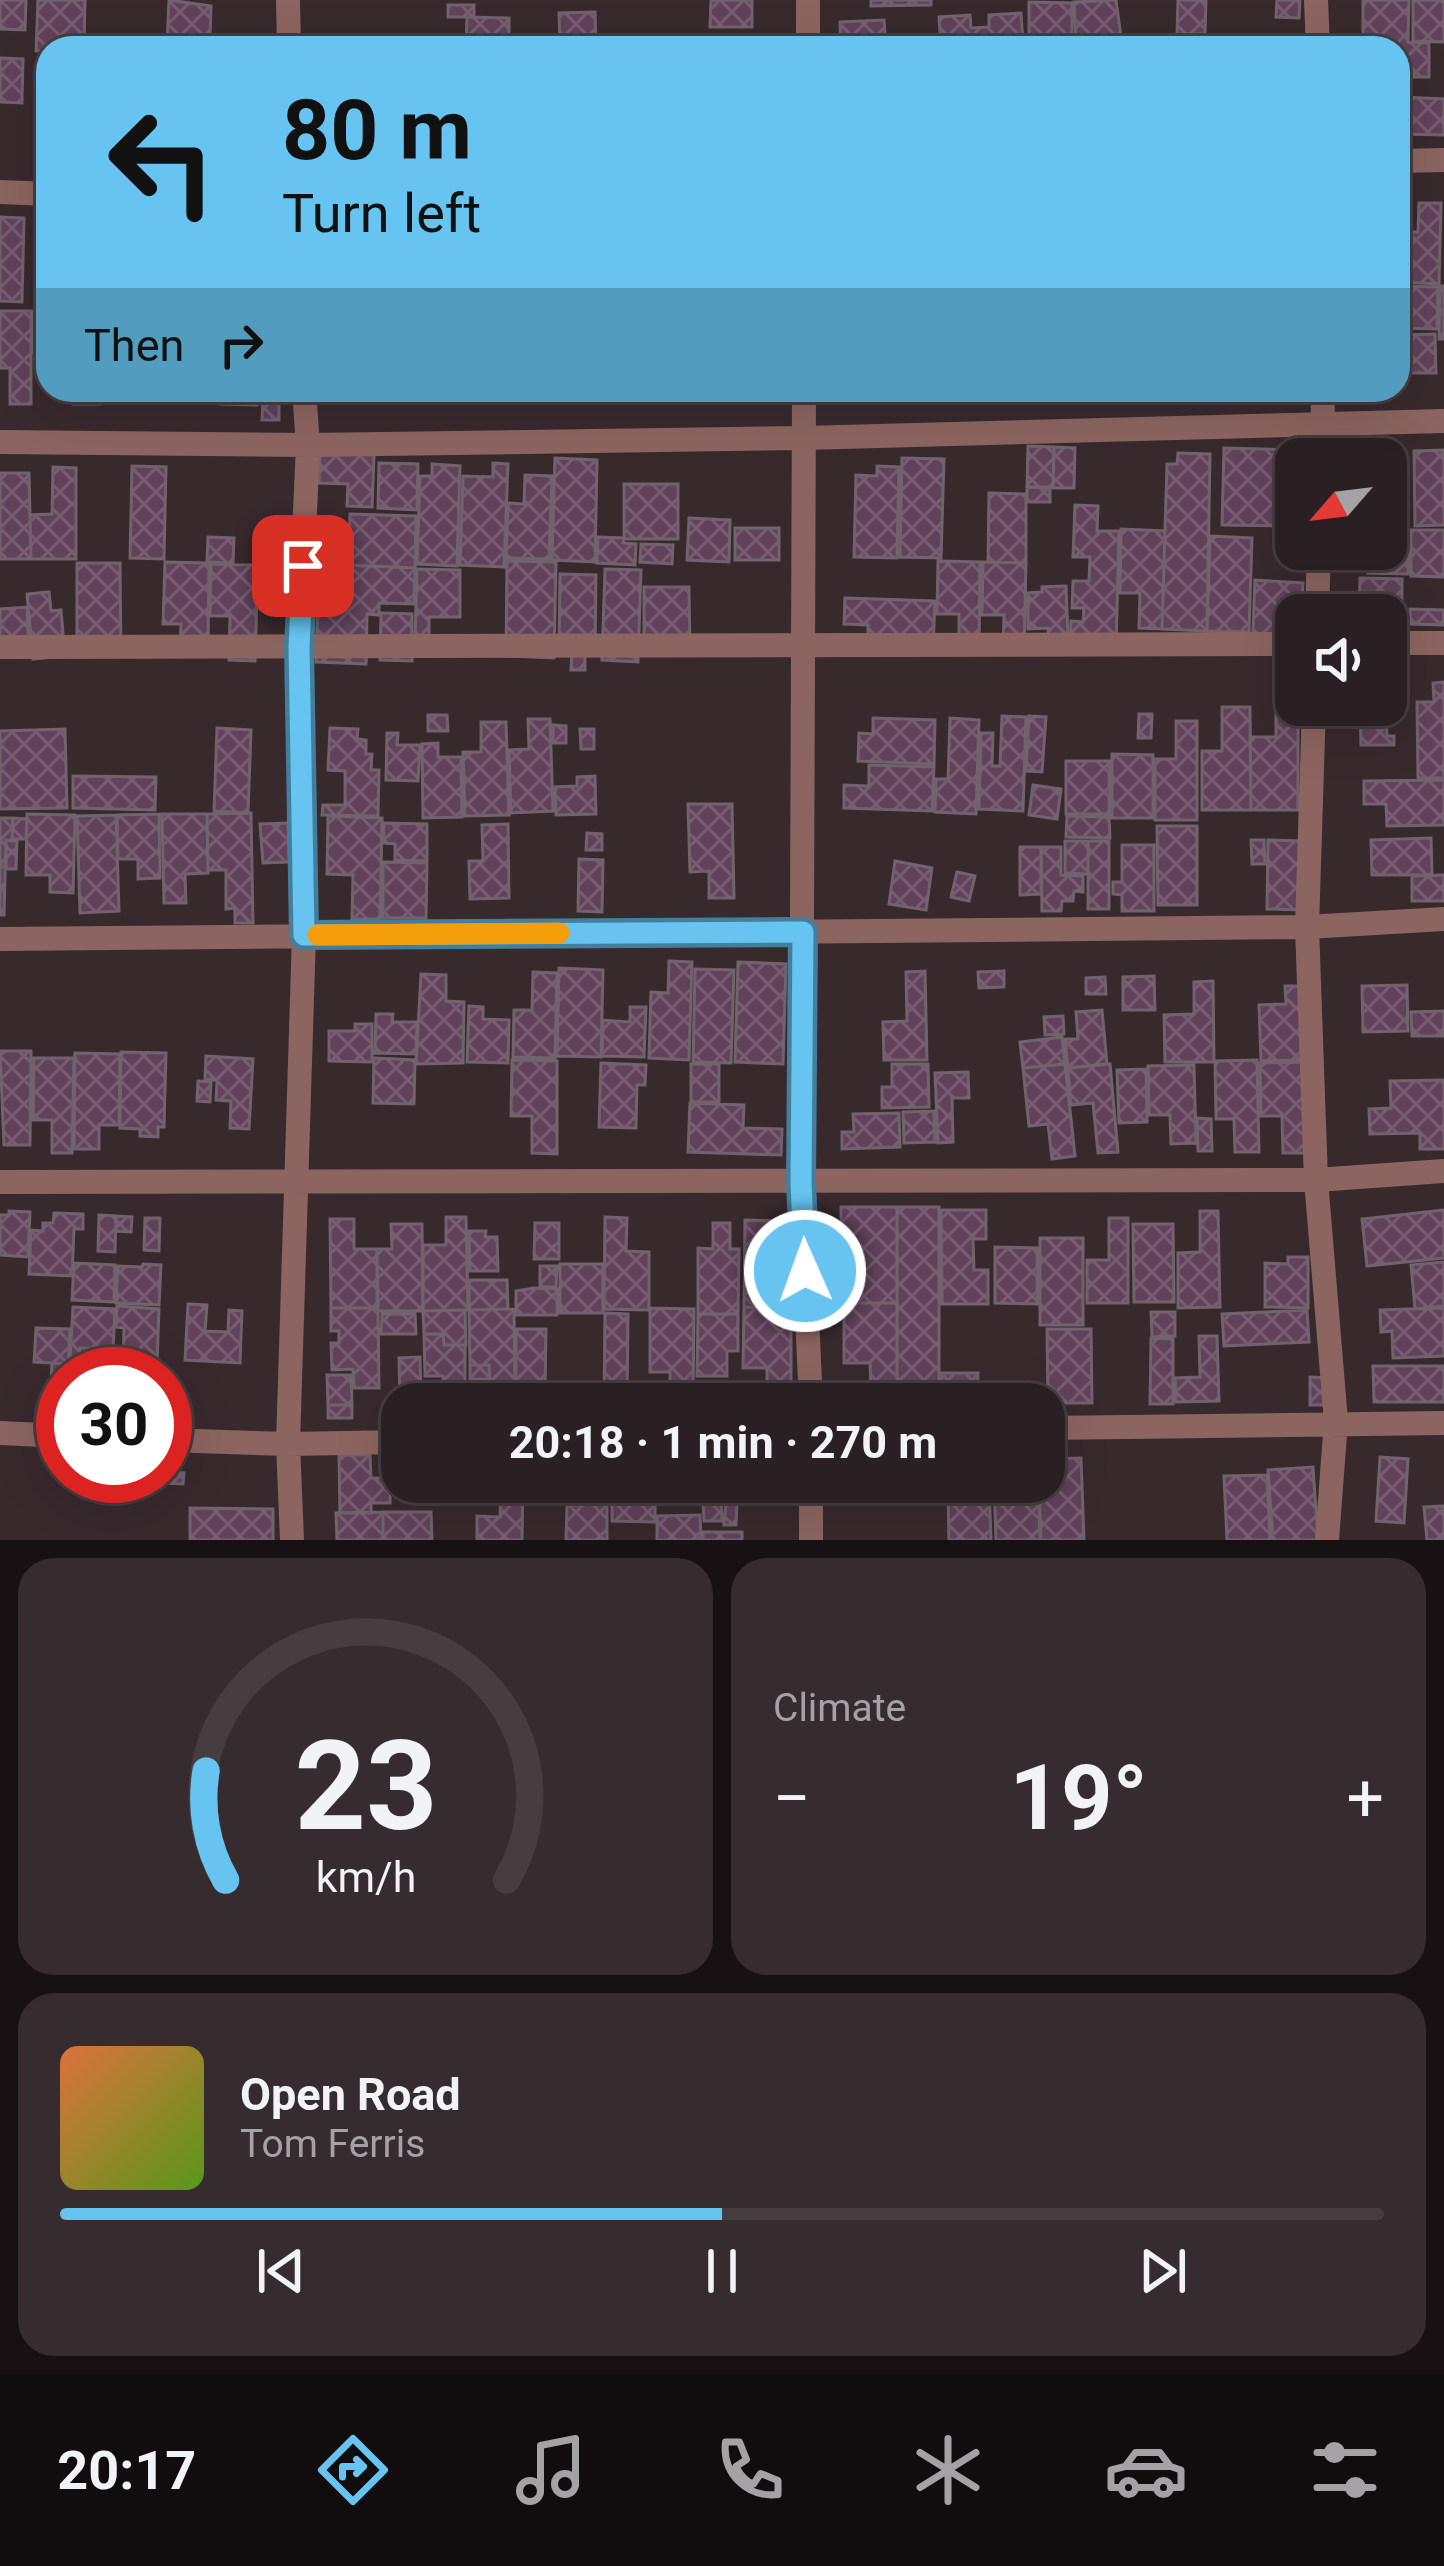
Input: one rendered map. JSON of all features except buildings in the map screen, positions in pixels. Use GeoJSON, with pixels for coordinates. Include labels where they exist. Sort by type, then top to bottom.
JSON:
{"type":"FeatureCollection","features":[{"type":"Feature","properties":{"kind":"street"},"geometry":{"type":"LineString","coordinates":[[288,0],[289,36]]}},
{"type":"Feature","properties":{"kind":"street"},"geometry":{"type":"LineString","coordinates":[[808,0],[808,36]]}},
{"type":"Feature","properties":{"kind":"street"},"geometry":{"type":"LineString","coordinates":[[1316,0],[1318,36]]}},
{"type":"Feature","properties":{"kind":"street"},"geometry":{"type":"LineString","coordinates":[[1410,161],[1444,160]]}},
{"type":"Feature","properties":{"kind":"street"},"geometry":{"type":"LineString","coordinates":[[0,192],[36,194]]}},
{"type":"Feature","properties":{"kind":"street"},"geometry":{"type":"LineString","coordinates":[[292,1540],[288,1444],[304,935],[299,646],[308,445],[305,402]]}},
{"type":"Feature","properties":{"kind":"street"},"geometry":{"type":"LineString","coordinates":[[804,402],[801,1182],[810,1383]]}},
{"type":"Feature","properties":{"kind":"street"},"geometry":{"type":"LineString","coordinates":[[1323,402],[1323,438]]}},
{"type":"Feature","properties":{"kind":"street"},"geometry":{"type":"LineString","coordinates":[[0,442],[308,445],[803,438],[1444,421]]}},
{"type":"Feature","properties":{"kind":"street"},"geometry":{"type":"LineString","coordinates":[[1407,643],[1444,643]]}},
{"type":"Feature","properties":{"kind":"street"},"geometry":{"type":"LineString","coordinates":[[0,647],[1275,644]]}},
{"type":"Feature","properties":{"kind":"street"},"geometry":{"type":"LineString","coordinates":[[1313,726],[1307,927],[1316,1180],[1336,1421],[1327,1540]]}},
{"type":"Feature","properties":{"kind":"street"},"geometry":{"type":"LineString","coordinates":[[0,939],[1307,927],[1444,919]]}},
{"type":"Feature","properties":{"kind":"street"},"geometry":{"type":"LineString","coordinates":[[0,1182],[1316,1180],[1444,1172]]}},
{"type":"Feature","properties":{"kind":"street"},"geometry":{"type":"LineString","coordinates":[[1065,1427],[1444,1423]]}},
{"type":"Feature","properties":{"kind":"street"},"geometry":{"type":"LineString","coordinates":[[0,1433],[36,1435]]}},
{"type":"Feature","properties":{"kind":"street"},"geometry":{"type":"LineString","coordinates":[[192,1441],[381,1442]]}},
{"type":"Feature","properties":{"kind":"street"},"geometry":{"type":"LineString","coordinates":[[811,1540],[812,1503]]}},
{"type":"Feature","properties":{"kind":"slow traffic"},"geometry":{"type":"LineString","coordinates":[[318,935],[559,933]]}},
{"type":"Feature","properties":{"kind":"route"},"geometry":{"type":"LineString","coordinates":[[303,566],[299,646],[304,935],[803,932],[805,1271]]}}]}
